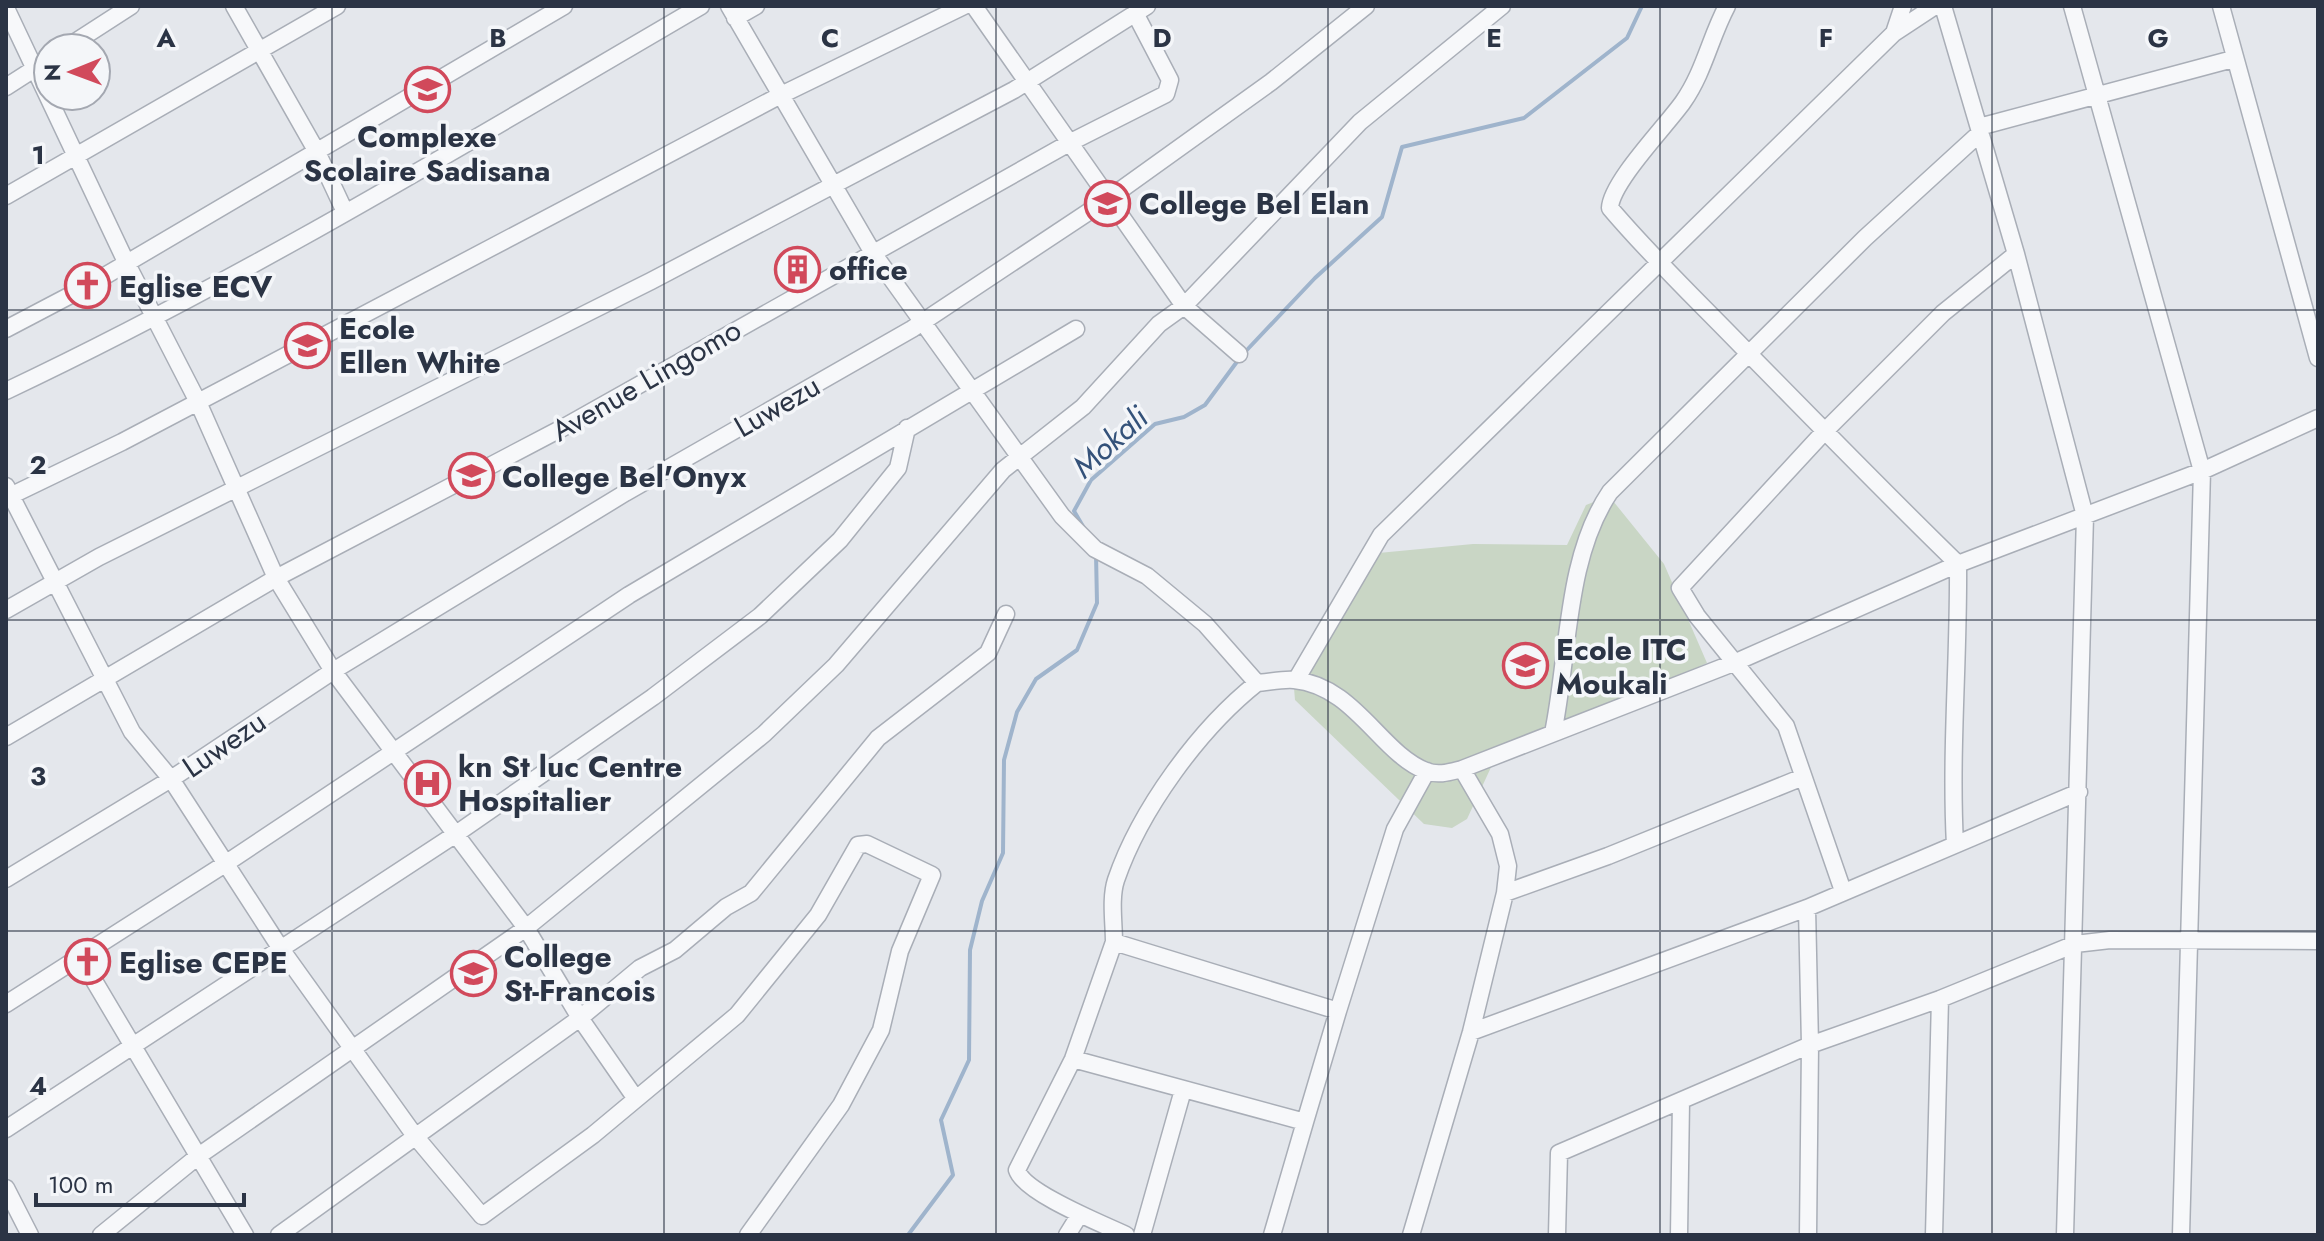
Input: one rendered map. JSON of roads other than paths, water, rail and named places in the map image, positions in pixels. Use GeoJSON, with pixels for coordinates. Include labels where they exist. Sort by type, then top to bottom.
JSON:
{"type":"FeatureCollection","features":[{"type":"Feature","properties":{"kind":"street"},"geometry":{"type":"LineString","coordinates":[[91,32],[131,6]]}},
{"type":"Feature","properties":{"kind":"street"},"geometry":{"type":"LineString","coordinates":[[234,6],[317,152],[345,212]]}},
{"type":"Feature","properties":{"kind":"street"},"geometry":{"type":"LineString","coordinates":[[6,196],[337,6]]}},
{"type":"Feature","properties":{"kind":"street"},"geometry":{"type":"LineString","coordinates":[[6,329],[317,152],[564,6]]}},
{"type":"Feature","properties":{"kind":"street"},"geometry":{"type":"LineString","coordinates":[[6,391],[153,317],[345,212],[701,6]]}},
{"type":"Feature","properties":{"kind":"street"},"geometry":{"type":"LineString","coordinates":[[756,6],[732,12],[830,185],[873,253],[1018,457],[1062,516],[1095,549],[1154,581],[1205,624],[1257,683]]}},
{"type":"Feature","properties":{"kind":"street"},"geometry":{"type":"LineString","coordinates":[[748,1235],[841,1105],[881,1030],[900,951],[932,875],[867,844],[858,845],[818,915],[758,994],[679,1067],[482,1216],[415,1136],[281,949],[171,779],[132,732],[8,493],[198,402],[779,96],[964,6]]}},
{"type":"Feature","properties":{"kind":"street"},"geometry":{"type":"LineString","coordinates":[[974,6],[1184,306],[1239,354]]}},
{"type":"Feature","properties":{"kind":"street","name":"Luwezu"},"geometry":{"type":"LineString","coordinates":[[6,879],[171,779],[333,671],[625,493],[922,323],[1108,199],[1271,82],[1366,6]]}},
{"type":"Feature","properties":{"kind":"street"},"geometry":{"type":"LineString","coordinates":[[101,1235],[197,1157],[526,928],[764,734],[826,675],[1018,457],[1083,407],[1159,324],[1184,306],[1360,122],[1502,6]]}},
{"type":"Feature","properties":{"kind":"street"},"geometry":{"type":"LineString","coordinates":[[1727,6],[1710,41],[1699,77],[1640,153],[1609,205],[1660,266],[1823,433],[1958,564],[1958,693],[1953,757],[1955,845]]}},
{"type":"Feature","properties":{"kind":"street"},"geometry":{"type":"LineString","coordinates":[[1894,33],[1903,6]]}},
{"type":"Feature","properties":{"kind":"street"},"geometry":{"type":"LineString","coordinates":[[1296,680],[1381,535],[1660,266],[1894,33],[1935,6]]}},
{"type":"Feature","properties":{"kind":"street"},"geometry":{"type":"LineString","coordinates":[[1943,6],[2016,254],[2085,516],[2065,1235]]}},
{"type":"Feature","properties":{"kind":"street"},"geometry":{"type":"LineString","coordinates":[[2072,6],[2202,471],[2181,1235]]}},
{"type":"Feature","properties":{"kind":"street"},"geometry":{"type":"LineString","coordinates":[[2221,6],[2233,59],[2286,235],[2318,358]]}},
{"type":"Feature","properties":{"kind":"street"},"geometry":{"type":"LineString","coordinates":[[6,8],[32,50]]}},
{"type":"Feature","properties":{"kind":"street"},"geometry":{"type":"LineString","coordinates":[[6,610],[235,488],[651,281],[1026,82],[1141,10]]}},
{"type":"Feature","properties":{"kind":"street","name":"Avenue Lingomo"},"geometry":{"type":"LineString","coordinates":[[6,737],[276,578],[566,426],[1071,142],[1170,91],[1170,80],[1141,10]]}},
{"type":"Feature","properties":{"kind":"street"},"geometry":{"type":"LineString","coordinates":[[1553,733],[1585,543],[1602,503],[1624,476],[1750,355],[1865,238],[1980,130],[2233,59]]}},
{"type":"Feature","properties":{"kind":"street"},"geometry":{"type":"LineString","coordinates":[[6,87],[32,70]]}},
{"type":"Feature","properties":{"kind":"street"},"geometry":{"type":"LineString","coordinates":[[59,112],[76,157],[198,402],[276,578],[333,671],[526,928],[580,1018],[636,1099]]}},
{"type":"Feature","properties":{"kind":"street"},"geometry":{"type":"LineString","coordinates":[[1843,891],[1786,726],[1697,616],[1680,588],[1823,433],[1943,313],[2016,254]]}},
{"type":"Feature","properties":{"kind":"street"},"geometry":{"type":"LineString","coordinates":[[6,1004],[395,753],[629,595],[1076,329]]}},
{"type":"Feature","properties":{"kind":"street"},"geometry":{"type":"LineString","coordinates":[[1126,1235],[1080,1214],[1024,1181],[1017,1170],[1073,1059],[1114,942],[1116,880],[1147,816],[1210,725],[1257,683],[1296,680],[1327,692],[1359,712],[1410,761],[1427,771],[1444,774],[1736,662],[1958,564],[2202,471],[2318,418]]}},
{"type":"Feature","properties":{"kind":"street"},"geometry":{"type":"LineString","coordinates":[[6,1129],[456,834],[653,697],[760,616],[840,540],[898,468],[907,428]]}},
{"type":"Feature","properties":{"kind":"street"},"geometry":{"type":"LineString","coordinates":[[279,1235],[580,1018],[640,968],[675,950],[726,907],[751,893],[878,738],[988,653],[1006,614]]}},
{"type":"Feature","properties":{"kind":"street"},"geometry":{"type":"LineString","coordinates":[[1411,1235],[1471,1032],[1505,893],[1508,866],[1500,834],[1462,769]]}},
{"type":"Feature","properties":{"kind":"street"},"geometry":{"type":"LineString","coordinates":[[1272,1235],[1395,829],[1427,771]]}},
{"type":"Feature","properties":{"kind":"street"},"geometry":{"type":"LineString","coordinates":[[1505,893],[1608,856],[1803,777]]}},
{"type":"Feature","properties":{"kind":"street"},"geometry":{"type":"LineString","coordinates":[[1471,1032],[1807,908],[2079,792]]}},
{"type":"Feature","properties":{"kind":"street"},"geometry":{"type":"LineString","coordinates":[[1807,908],[1810,1045],[1808,1235]]}},
{"type":"Feature","properties":{"kind":"street"},"geometry":{"type":"LineString","coordinates":[[1557,1235],[1559,1153],[1810,1045],[1940,999],[2075,944],[2110,940],[2189,943],[2318,941]]}},
{"type":"Feature","properties":{"kind":"street"},"geometry":{"type":"LineString","coordinates":[[1114,942],[1338,1011]]}},
{"type":"Feature","properties":{"kind":"street"},"geometry":{"type":"LineString","coordinates":[[80,957],[245,1235]]}},
{"type":"Feature","properties":{"kind":"street"},"geometry":{"type":"LineString","coordinates":[[1934,1235],[1940,999]]}},
{"type":"Feature","properties":{"kind":"street"},"geometry":{"type":"LineString","coordinates":[[1073,1059],[1305,1122]]}},
{"type":"Feature","properties":{"kind":"street"},"geometry":{"type":"LineString","coordinates":[[1142,1235],[1183,1090]]}},
{"type":"Feature","properties":{"kind":"street"},"geometry":{"type":"LineString","coordinates":[[1679,1235],[1681,1101]]}},
{"type":"Feature","properties":{"kind":"street"},"geometry":{"type":"LineString","coordinates":[[6,1188],[30,1235]]}},
{"type":"Feature","properties":{"kind":"street"},"geometry":{"type":"LineString","coordinates":[[1067,1235],[1080,1214]]}},
{"type":"Feature","properties":{"kind":"waterway","name":"Mokali"},"geometry":{"type":"LineString","coordinates":[[1245,352],[1315,278],[1382,217],[1402,147],[1524,118],[1627,38],[1642,6]]}},
{"type":"Feature","properties":{"kind":"waterway","name":"Mokali"},"geometry":{"type":"LineString","coordinates":[[1084,528],[1074,511],[1091,480],[1155,424],[1184,417],[1205,405],[1239,359]]}},
{"type":"Feature","properties":{"kind":"waterway","name":"Mokali"},"geometry":{"type":"LineString","coordinates":[[908,1235],[953,1175],[941,1120],[969,1060],[970,950],[982,901],[1003,853],[1004,760],[1017,712],[1036,679],[1077,650],[1097,603],[1096,554]]}},
{"type":"Feature","properties":{"kind":"place","name":"Complexe Scolaire Sadisana"},"geometry":{"type":"Point","coordinates":[427,90]}},
{"type":"Feature","properties":{"kind":"place","name":"College Bel Elan"},"geometry":{"type":"Point","coordinates":[1108,203]}},
{"type":"Feature","properties":{"kind":"place","name":"office"},"geometry":{"type":"Point","coordinates":[798,269]}},
{"type":"Feature","properties":{"kind":"place","name":"Eglise ECV"},"geometry":{"type":"Point","coordinates":[88,286]}},
{"type":"Feature","properties":{"kind":"place","name":"Ecole Ellen White"},"geometry":{"type":"Point","coordinates":[308,345]}},
{"type":"Feature","properties":{"kind":"place","name":"College Bel'Onyx"},"geometry":{"type":"Point","coordinates":[471,476]}},
{"type":"Feature","properties":{"kind":"place","name":"Ecole ITC Moukali"},"geometry":{"type":"Point","coordinates":[1525,666]}},
{"type":"Feature","properties":{"kind":"place","name":"kn St luc Centre Hospitalier"},"geometry":{"type":"Point","coordinates":[427,783]}},
{"type":"Feature","properties":{"kind":"place","name":"Eglise CEPE"},"geometry":{"type":"Point","coordinates":[88,962]}},
{"type":"Feature","properties":{"kind":"place","name":"College St-Francois"},"geometry":{"type":"Point","coordinates":[473,973]}}]}
